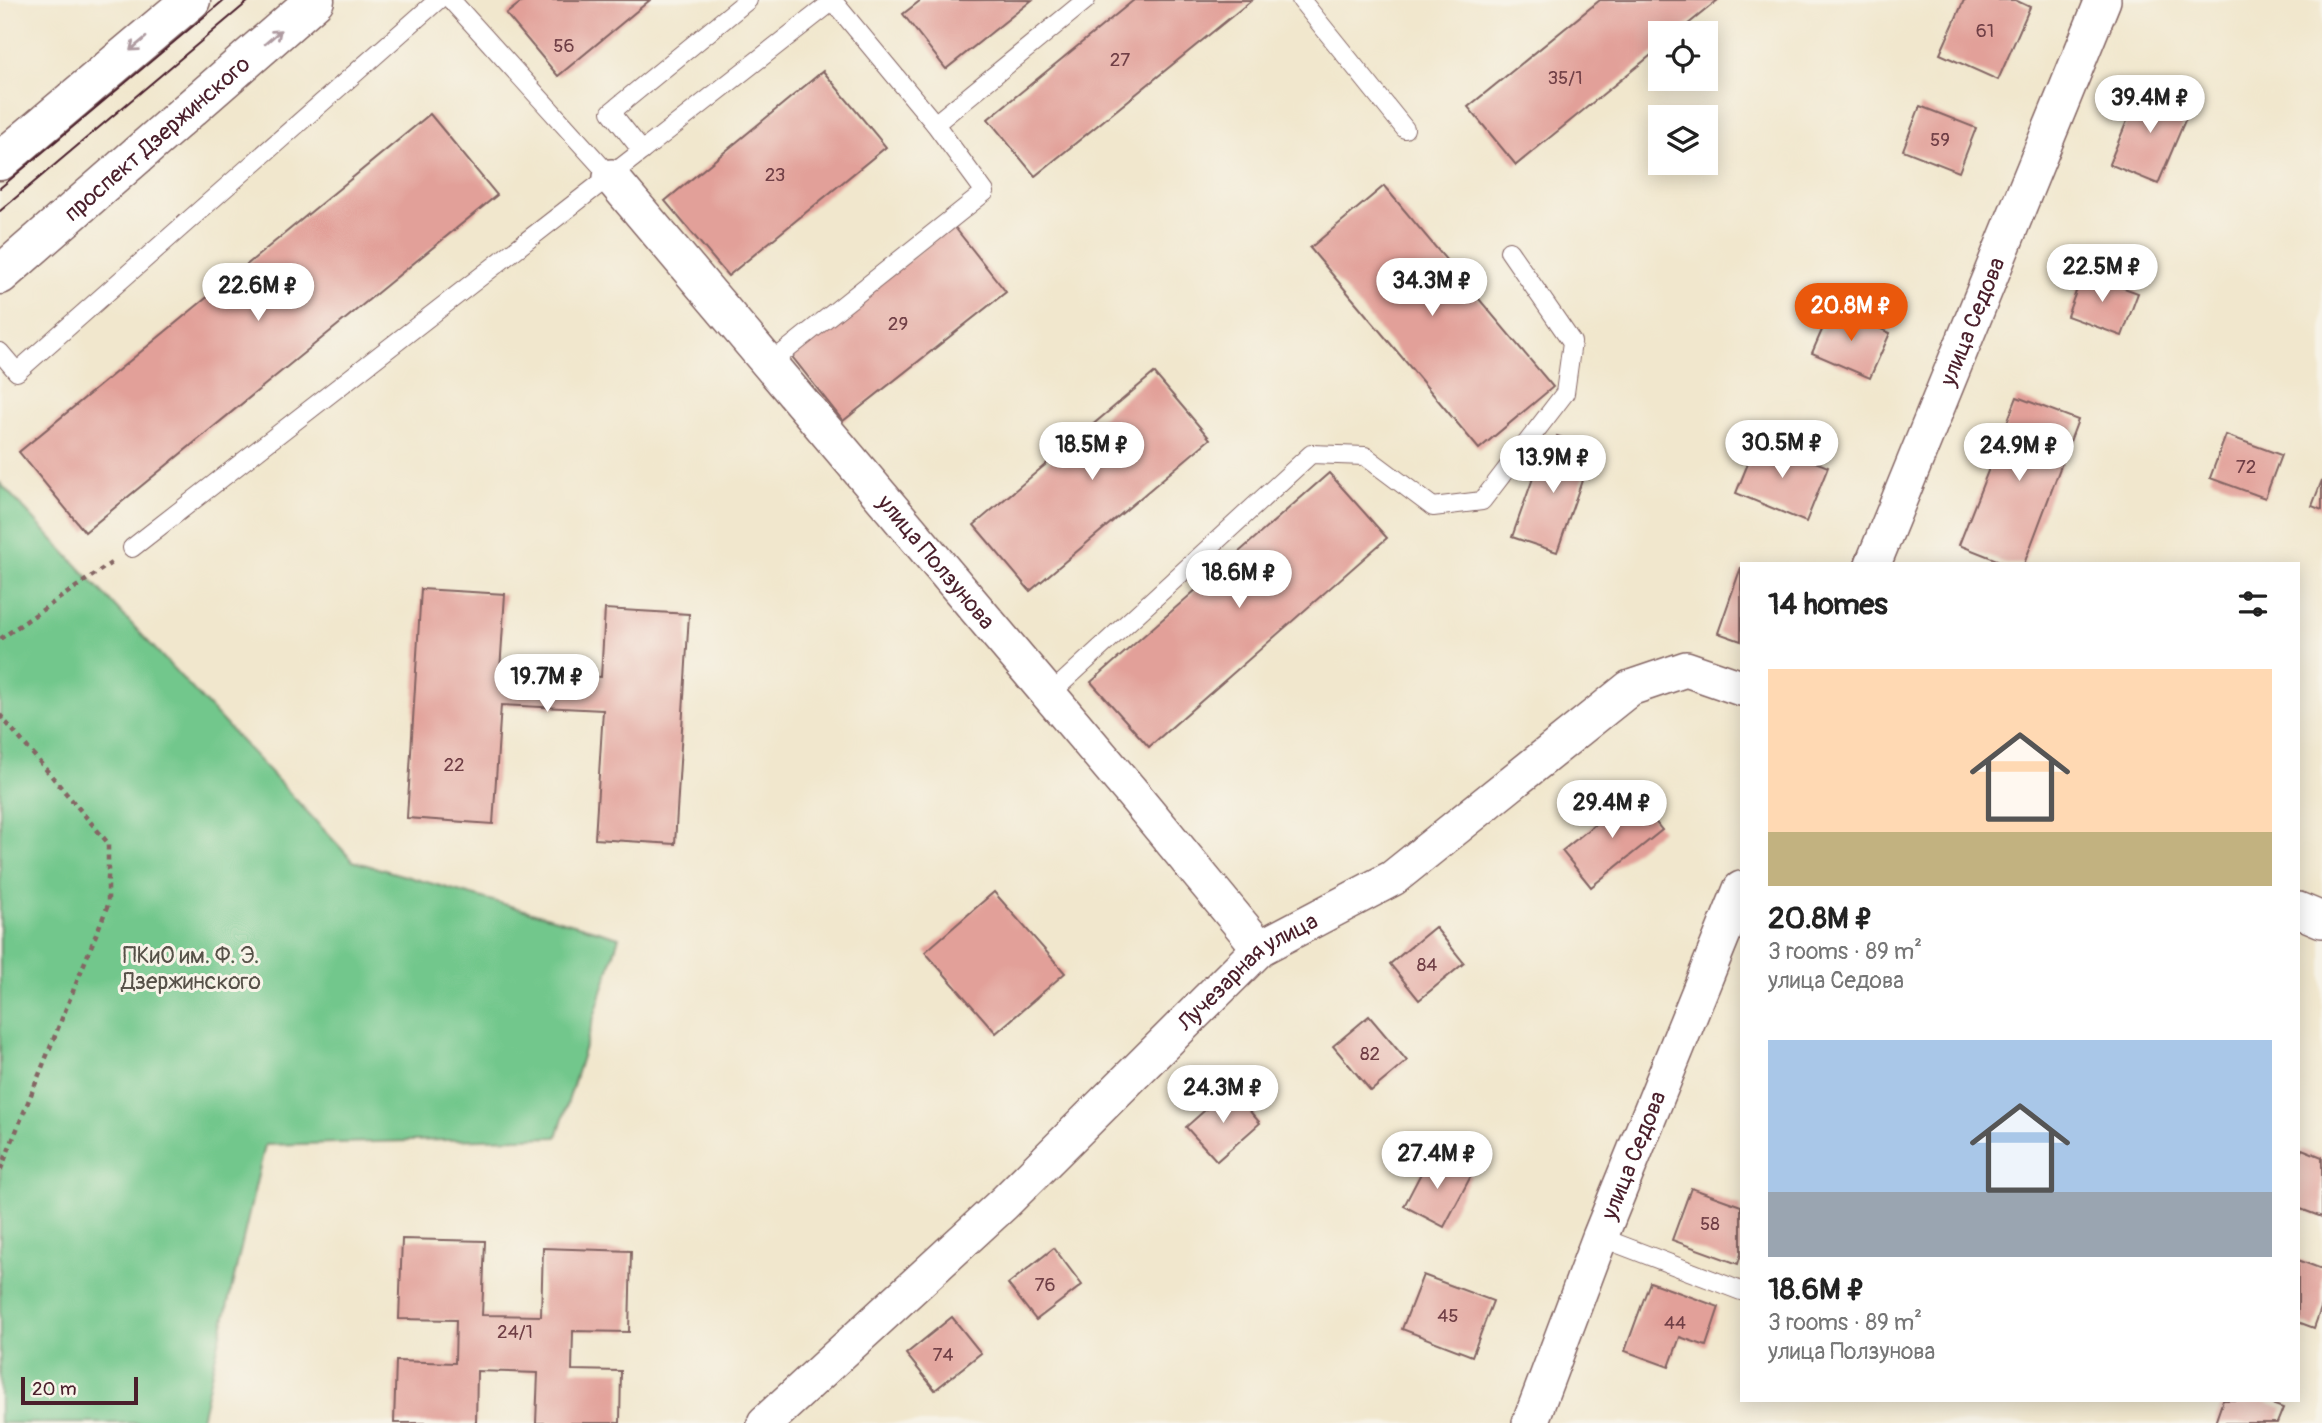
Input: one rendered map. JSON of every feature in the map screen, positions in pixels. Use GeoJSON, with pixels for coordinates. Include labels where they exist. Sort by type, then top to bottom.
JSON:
{"type":"FeatureCollection","features":[{"type":"Feature","properties":{"kind":"main road"},"geometry":{"type":"LineString","coordinates":[[0,161],[191,0]]}},
{"type":"Feature","properties":{"kind":"main road","name":"проспект Дзержинского"},"geometry":{"type":"LineString","coordinates":[[0,275],[315,0]]}},
{"type":"Feature","properties":{"kind":"street","name":"улица Седова"},"geometry":{"type":"LineString","coordinates":[[1874,562],[2103,0]]}},
{"type":"Feature","properties":{"kind":"street","name":"улица Ползунова"},"geometry":{"type":"LineString","coordinates":[[611,177],[1260,948]]}},
{"type":"Feature","properties":{"kind":"street","name":"Лучезарная улица"},"geometry":{"type":"LineString","coordinates":[[765,1423],[1003,1204],[1260,948],[1393,878],[1630,688],[1686,669],[1740,688]]}},
{"type":"Feature","properties":{"kind":"street","name":"улица Седова"},"geometry":{"type":"LineString","coordinates":[[1530,1423],[1601,1237],[1740,891]]}},
{"type":"Feature","properties":{"kind":"street"},"geometry":{"type":"LineString","coordinates":[[2300,911],[2322,920]]}},
{"type":"Feature","properties":{"kind":"lane"},"geometry":{"type":"LineString","coordinates":[[0,352],[17,372],[438,0]]}},
{"type":"Feature","properties":{"kind":"lane"},"geometry":{"type":"LineString","coordinates":[[451,0],[611,177]]}},
{"type":"Feature","properties":{"kind":"lane"},"geometry":{"type":"LineString","coordinates":[[642,151],[611,112],[748,0]]}},
{"type":"Feature","properties":{"kind":"lane"},"geometry":{"type":"LineString","coordinates":[[935,124],[1086,0]]}},
{"type":"Feature","properties":{"kind":"lane"},"geometry":{"type":"LineString","coordinates":[[1301,0],[1405,130]]}},
{"type":"Feature","properties":{"kind":"lane"},"geometry":{"type":"LineString","coordinates":[[132,548],[611,177],[833,1],[935,124],[985,191],[769,364]]}},
{"type":"Feature","properties":{"kind":"lane"},"geometry":{"type":"LineString","coordinates":[[1049,695],[1311,454],[1365,456],[1433,507],[1482,501],[1565,393],[1572,342],[1509,251]]}},
{"type":"Feature","properties":{"kind":"lane"},"geometry":{"type":"LineString","coordinates":[[1601,1237],[1740,1291]]}},
{"type":"Feature","properties":{"kind":"path"},"geometry":{"type":"LineString","coordinates":[[0,639],[132,548]]}},
{"type":"Feature","properties":{"kind":"path"},"geometry":{"type":"LineString","coordinates":[[0,715],[108,843],[108,905],[0,1171]]}},
{"type":"Feature","properties":{"kind":"green space","name":"ПКиО им. Ф. Э. Дзержинского"},"geometry":{"type":"Polygon","coordinates":[[[0,483],[353,861],[619,937],[557,1137],[265,1145],[200,1423],[0,1423],[0,483]]]}},
{"type":"Feature","properties":{"kind":"building"},"geometry":{"type":"Polygon","coordinates":[[[524,0],[650,0],[558,76],[506,14],[524,0]]]}},
{"type":"Feature","properties":{"kind":"building"},"geometry":{"type":"Polygon","coordinates":[[[921,0],[1032,0],[946,69],[903,14],[921,0]]]}},
{"type":"Feature","properties":{"kind":"building"},"geometry":{"type":"Polygon","coordinates":[[[1134,0],[1252,0],[1035,176],[988,119],[1134,0]]]}},
{"type":"Feature","properties":{"kind":"building"},"geometry":{"type":"Polygon","coordinates":[[[1600,0],[1718,0],[1692,21],[1648,21],[1648,58],[1516,165],[1468,107],[1600,0]]]}},
{"type":"Feature","properties":{"kind":"building"},"geometry":{"type":"Polygon","coordinates":[[[1964,0],[2015,0],[2030,7],[1998,80],[1940,54],[1964,0]]]}},
{"type":"Feature","properties":{"kind":"building"},"geometry":{"type":"Polygon","coordinates":[[[823,71],[886,147],[728,276],[665,201],[823,71]]]}},
{"type":"Feature","properties":{"kind":"building"},"geometry":{"type":"Polygon","coordinates":[[[2142,85],[2191,106],[2158,184],[2109,164],[2142,85]]]}},
{"type":"Feature","properties":{"kind":"building"},"geometry":{"type":"Polygon","coordinates":[[[1920,106],[1976,128],[1959,172],[1903,150],[1920,106]]]}},
{"type":"Feature","properties":{"kind":"building"},"geometry":{"type":"Polygon","coordinates":[[[430,114],[497,195],[85,532],[19,452],[430,114]]]}},
{"type":"Feature","properties":{"kind":"building"},"geometry":{"type":"Polygon","coordinates":[[[1384,186],[1553,387],[1479,449],[1310,248],[1384,186]]]}},
{"type":"Feature","properties":{"kind":"building"},"geometry":{"type":"Polygon","coordinates":[[[953,225],[1006,292],[843,421],[790,354],[953,225]]]}},
{"type":"Feature","properties":{"kind":"building"},"geometry":{"type":"Polygon","coordinates":[[[2083,273],[2138,293],[2122,336],[2067,316],[2083,273]]]}},
{"type":"Feature","properties":{"kind":"building"},"geometry":{"type":"Polygon","coordinates":[[[1832,307],[1890,333],[1870,378],[1812,353],[1832,307]]]}},
{"type":"Feature","properties":{"kind":"building"},"geometry":{"type":"Polygon","coordinates":[[[1154,373],[1210,439],[1030,591],[974,525],[1154,373]]]}},
{"type":"Feature","properties":{"kind":"building"},"geometry":{"type":"Polygon","coordinates":[[[2017,397],[2078,420],[2025,562],[2002,562],[1959,545],[2017,397]]]}},
{"type":"Feature","properties":{"kind":"building"},"geometry":{"type":"Polygon","coordinates":[[[2226,435],[2281,455],[2265,498],[2210,478],[2226,435]]]}},
{"type":"Feature","properties":{"kind":"building"},"geometry":{"type":"Polygon","coordinates":[[[1557,436],[1593,449],[1557,552],[1512,537],[1542,453],[1550,456],[1557,436]]]}},
{"type":"Feature","properties":{"kind":"building"},"geometry":{"type":"Polygon","coordinates":[[[1758,439],[1828,467],[1806,522],[1736,493],[1758,439]]]}},
{"type":"Feature","properties":{"kind":"building"},"geometry":{"type":"Polygon","coordinates":[[[1329,473],[1387,538],[1149,747],[1091,682],[1329,473]]]}},
{"type":"Feature","properties":{"kind":"building"},"geometry":{"type":"Polygon","coordinates":[[[2322,480],[2322,510],[2312,506],[2322,480]]]}},
{"type":"Feature","properties":{"kind":"building"},"geometry":{"type":"Polygon","coordinates":[[[1740,570],[1740,641],[1718,633],[1740,570]]]}},
{"type":"Feature","properties":{"kind":"building"},"geometry":{"type":"Polygon","coordinates":[[[421,589],[505,594],[500,671],[601,677],[605,609],[689,614],[675,844],[595,839],[603,710],[501,705],[493,824],[407,818],[421,589]]]}},
{"type":"Feature","properties":{"kind":"building"},"geometry":{"type":"Polygon","coordinates":[[[1633,794],[1662,830],[1591,887],[1562,851],[1633,794]]]}},
{"type":"Feature","properties":{"kind":"building"},"geometry":{"type":"Polygon","coordinates":[[[994,892],[1065,973],[996,1033],[925,952],[994,892]]]}},
{"type":"Feature","properties":{"kind":"building"},"geometry":{"type":"Polygon","coordinates":[[[1435,927],[1464,963],[1419,1000],[1390,964],[1435,927]]]}},
{"type":"Feature","properties":{"kind":"building"},"geometry":{"type":"Polygon","coordinates":[[[1369,1016],[1407,1061],[1371,1091],[1333,1046],[1369,1016]]]}},
{"type":"Feature","properties":{"kind":"building"},"geometry":{"type":"Polygon","coordinates":[[[1230,1088],[1260,1123],[1217,1161],[1186,1127],[1230,1088]]]}},
{"type":"Feature","properties":{"kind":"building"},"geometry":{"type":"Polygon","coordinates":[[[2302,1149],[2322,1157],[2322,1217],[2300,1209],[2302,1149]]]}},
{"type":"Feature","properties":{"kind":"building"},"geometry":{"type":"Polygon","coordinates":[[[1431,1154],[1471,1176],[1444,1227],[1404,1206],[1431,1154]]]}},
{"type":"Feature","properties":{"kind":"building"},"geometry":{"type":"Polygon","coordinates":[[[1691,1188],[1740,1206],[1738,1264],[1672,1240],[1691,1188]]]}},
{"type":"Feature","properties":{"kind":"building"},"geometry":{"type":"Polygon","coordinates":[[[402,1239],[485,1241],[482,1315],[541,1316],[543,1248],[631,1251],[629,1332],[573,1331],[572,1370],[621,1371],[620,1423],[536,1423],[538,1373],[477,1371],[476,1423],[394,1423],[396,1361],[455,1363],[456,1320],[399,1319],[402,1239]]]}},
{"type":"Feature","properties":{"kind":"building"},"geometry":{"type":"Polygon","coordinates":[[[1054,1248],[1082,1285],[1036,1320],[1008,1284],[1054,1248]]]}},
{"type":"Feature","properties":{"kind":"building"},"geometry":{"type":"Polygon","coordinates":[[[2300,1261],[2322,1269],[2322,1305],[2314,1328],[2300,1323],[2300,1261]]]}},
{"type":"Feature","properties":{"kind":"building"},"geometry":{"type":"Polygon","coordinates":[[[1423,1275],[1493,1301],[1472,1356],[1402,1329],[1423,1275]]]}},
{"type":"Feature","properties":{"kind":"building"},"geometry":{"type":"Polygon","coordinates":[[[1650,1282],[1719,1307],[1706,1346],[1680,1337],[1669,1367],[1625,1351],[1650,1282]]]}},
{"type":"Feature","properties":{"kind":"building"},"geometry":{"type":"Polygon","coordinates":[[[952,1317],[981,1353],[935,1390],[906,1354],[952,1317]]]}},
{"type":"Feature","properties":{"kind":"building"},"geometry":{"type":"Polygon","coordinates":[[[2222,1402],[2266,1402],[2283,1408],[2277,1423],[2215,1423],[2222,1402]]]}},
{"type":"Feature","properties":{"kind":"tram line"},"geometry":{"type":"LineString","coordinates":[[0,188],[224,0]]}},
{"type":"Feature","properties":{"kind":"tram line"},"geometry":{"type":"LineString","coordinates":[[0,211],[250,0]]}}]}
